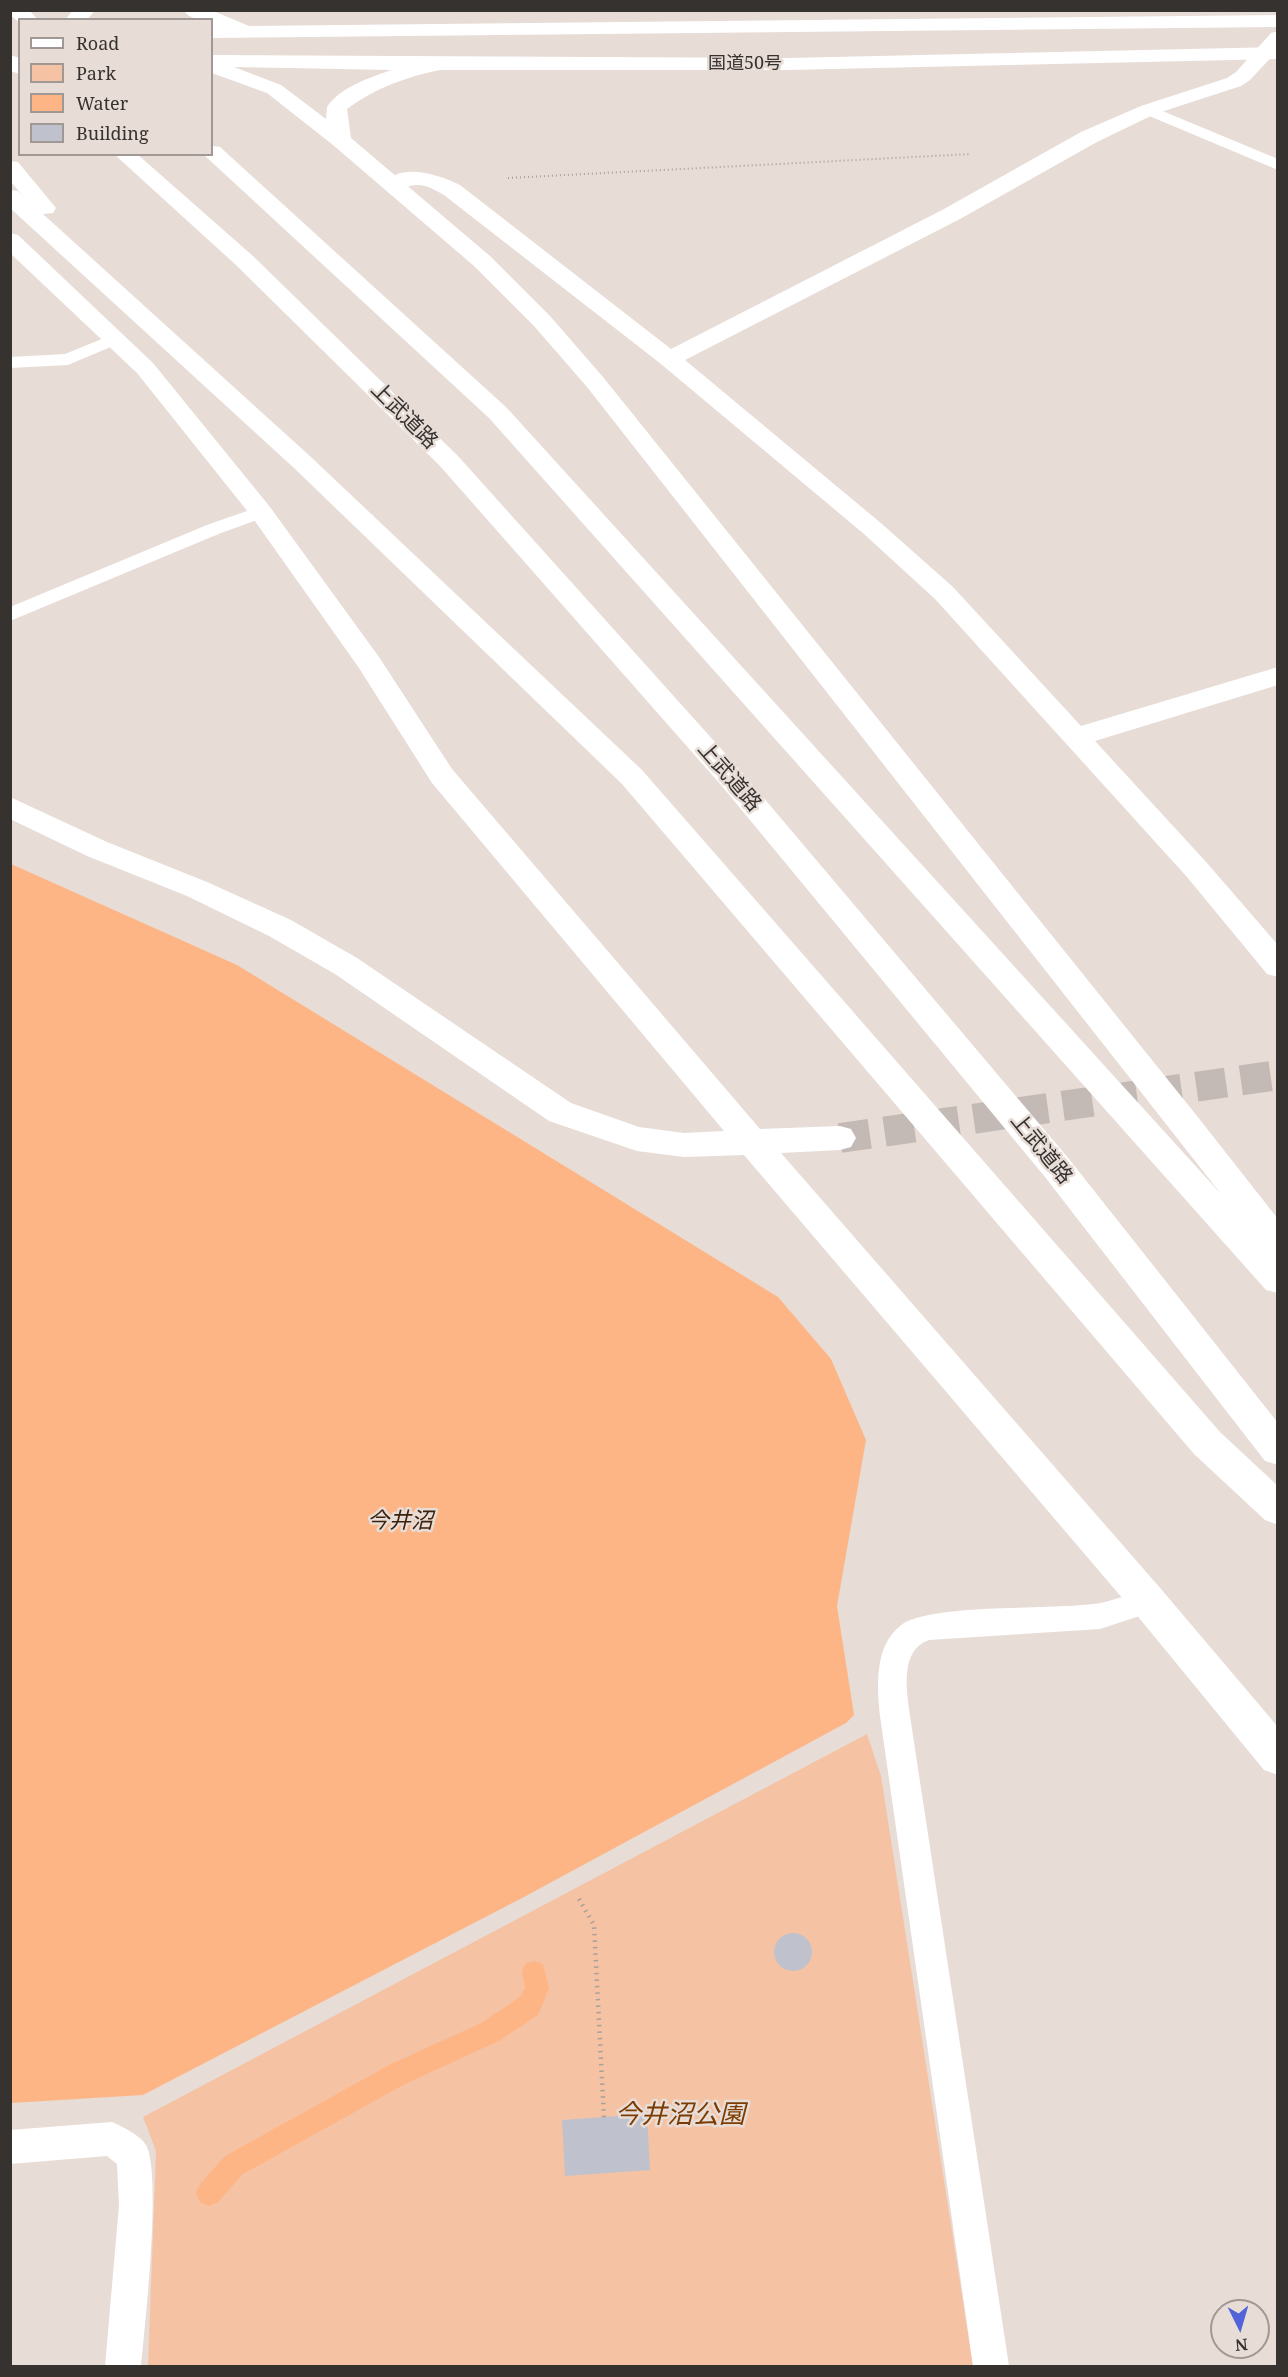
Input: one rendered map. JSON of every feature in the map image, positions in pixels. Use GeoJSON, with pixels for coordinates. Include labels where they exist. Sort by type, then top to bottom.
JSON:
{"type":"FeatureCollection","features":[{"type":"Feature","properties":{"kind":"main road"},"geometry":{"type":"LineString","coordinates":[[193,10],[210,18]]}},
{"type":"Feature","properties":{"kind":"main road"},"geometry":{"type":"LineString","coordinates":[[213,19],[227,26],[256,32]]}},
{"type":"Feature","properties":{"kind":"main road","name":"国道50号"},"geometry":{"type":"LineString","coordinates":[[213,32],[1278,21]]}},
{"type":"Feature","properties":{"kind":"main road"},"geometry":{"type":"LineString","coordinates":[[669,359],[952,214],[1089,137],[1148,110],[1234,82],[1273,47]]}},
{"type":"Feature","properties":{"kind":"main road","name":"国道50号"},"geometry":{"type":"LineString","coordinates":[[213,61],[441,64],[788,64],[1273,47]]}},
{"type":"Feature","properties":{"kind":"main road"},"geometry":{"type":"LineString","coordinates":[[342,140],[337,120],[337,107],[350,96],[403,71],[441,64]]}},
{"type":"Feature","properties":{"kind":"main road"},"geometry":{"type":"LineString","coordinates":[[213,68],[225,69],[274,89],[342,140],[482,261],[542,321],[595,382],[1193,1134],[1278,1246]]}},
{"type":"Feature","properties":{"kind":"main road"},"geometry":{"type":"LineString","coordinates":[[213,153],[498,413],[1278,1280]]}},
{"type":"Feature","properties":{"kind":"main road","name":"上武道路"},"geometry":{"type":"LineString","coordinates":[[126,156],[254,268],[456,470],[760,813],[1057,1168],[1278,1450]]}},
{"type":"Feature","properties":{"kind":"main road"},"geometry":{"type":"LineString","coordinates":[[10,166],[56,220],[50,234]]}},
{"type":"Feature","properties":{"kind":"main road"},"geometry":{"type":"LineString","coordinates":[[394,185],[408,178],[428,178],[452,190],[669,359],[873,529],[935,585],[1077,737],[1197,870],[1278,966]]}},
{"type":"Feature","properties":{"kind":"main road"},"geometry":{"type":"LineString","coordinates":[[10,196],[303,463],[632,777],[1207,1443],[1278,1509]]}},
{"type":"Feature","properties":{"kind":"main road"},"geometry":{"type":"LineString","coordinates":[[10,240],[145,368],[261,512],[369,663],[442,776],[753,1143],[1148,1601],[1278,1757]]}},
{"type":"Feature","properties":{"kind":"main road"},"geometry":{"type":"LineString","coordinates":[[114,339],[150,322]]}},
{"type":"Feature","properties":{"kind":"main road"},"geometry":{"type":"LineString","coordinates":[[1077,737],[1278,676]]}},
{"type":"Feature","properties":{"kind":"main road"},"geometry":{"type":"LineString","coordinates":[[10,807],[97,849],[197,889],[280,928],[346,966],[560,1112],[637,1139],[684,1145],[840,1138]]}},
{"type":"Feature","properties":{"kind":"lane"},"geometry":{"type":"LineString","coordinates":[[1148,110],[1278,165]]}},
{"type":"Feature","properties":{"kind":"lane"},"geometry":{"type":"LineString","coordinates":[[10,363],[68,359],[114,339]]}},
{"type":"Feature","properties":{"kind":"lane"},"geometry":{"type":"LineString","coordinates":[[10,615],[214,529],[261,512]]}},
{"type":"Feature","properties":{"kind":"lane"},"geometry":{"type":"LineString","coordinates":[[991,2367],[899,1743],[893,1692],[894,1660],[901,1644],[910,1634],[929,1627],[1100,1616],[1148,1601]]}},
{"type":"Feature","properties":{"kind":"lane"},"geometry":{"type":"LineString","coordinates":[[10,2147],[112,2139],[133,2155],[135,2205],[123,2367]]}},
{"type":"Feature","properties":{"kind":"path"},"geometry":{"type":"LineString","coordinates":[[535,175],[972,154]]}},
{"type":"Feature","properties":{"kind":"path"},"geometry":{"type":"LineString","coordinates":[[579,1899],[594,1925],[604,2118]]}},
{"type":"Feature","properties":{"kind":"green space","name":"今井沼公園"},"geometry":{"type":"Polygon","coordinates":[[[867,1734],[881,1776],[973,2366],[148,2366],[156,2151],[143,2117],[867,1734]]]}},
{"type":"Feature","properties":{"kind":"water","name":"今井沼"},"geometry":{"type":"Polygon","coordinates":[[[11,864],[237,965],[778,1297],[831,1359],[866,1440],[837,1606],[854,1715],[846,1723],[522,1898],[143,2095],[11,2103],[11,864]]]}},
{"type":"Feature","properties":{"kind":"building"},"geometry":{"type":"Polygon","coordinates":[[[793,1933],[800,1934],[806,1939],[811,1945],[811,1959],[806,1965],[800,1970],[793,1971],[786,1970],[780,1965],[775,1959],[774,1952],[775,1945],[780,1939],[786,1934],[793,1933]]]}},
{"type":"Feature","properties":{"kind":"building"},"geometry":{"type":"Polygon","coordinates":[[[647,2114],[650,2170],[565,2176],[562,2120],[647,2114]]]}},
{"type":"Feature","properties":{"kind":"waterway"},"geometry":{"type":"LineString","coordinates":[[209,2193],[234,2165],[398,2074],[490,2032],[529,2006],[537,1988],[534,1973]]}},
{"type":"Feature","properties":{"kind":"tunnel"},"geometry":{"type":"LineString","coordinates":[[840,1138],[1278,1075]]}}]}
